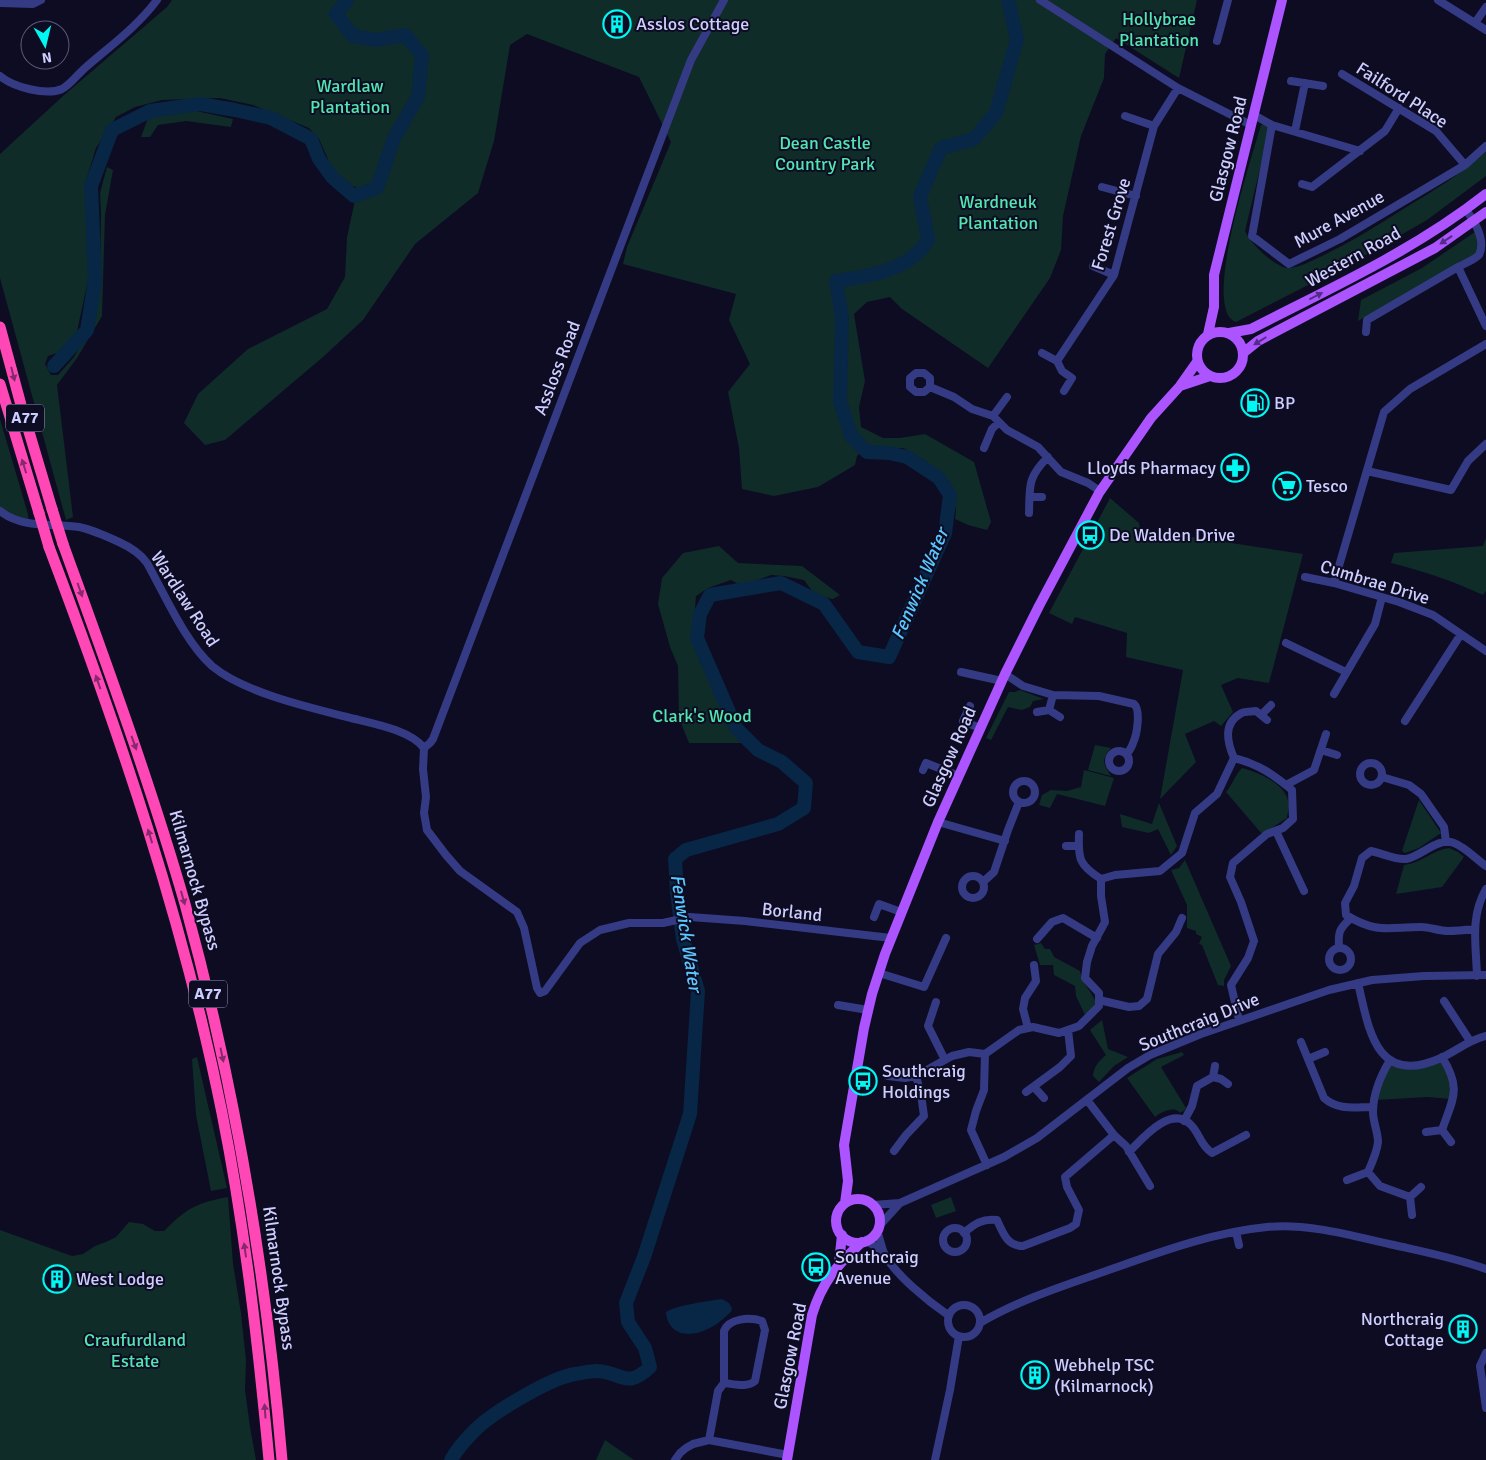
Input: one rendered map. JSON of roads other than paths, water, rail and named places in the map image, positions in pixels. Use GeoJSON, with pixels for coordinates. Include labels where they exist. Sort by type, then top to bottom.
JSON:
{"type":"FeatureCollection","features":[{"type":"Feature","properties":{"kind":"highway","name":"Kilmarnock Bypass"},"geometry":{"type":"LineString","coordinates":[[0,327],[21,405],[63,544],[155,804],[185,904],[205,981],[236,1120],[252,1207],[271,1348],[282,1460]]}},
{"type":"Feature","properties":{"kind":"highway","name":"Kilmarnock Bypass"},"geometry":{"type":"LineString","coordinates":[[0,384],[50,547],[139,798],[187,962],[222,1114],[240,1212],[260,1357],[269,1460]]}},
{"type":"Feature","properties":{"kind":"main road","name":"Glasgow Road"},"geometry":{"type":"LineString","coordinates":[[1208,334],[1214,307],[1214,275],[1282,0]]}},
{"type":"Feature","properties":{"kind":"main road","name":"Western Road"},"geometry":{"type":"LineString","coordinates":[[1225,332],[1251,330],[1328,290],[1432,232],[1466,210],[1486,194]]}},
{"type":"Feature","properties":{"kind":"main road","name":"Western Road"},"geometry":{"type":"LineString","coordinates":[[1243,353],[1258,341],[1435,248],[1486,212]]}},
{"type":"Feature","properties":{"kind":"main road","name":"Glasgow Road"},"geometry":{"type":"LineString","coordinates":[[1214,307],[1225,332]]}},
{"type":"Feature","properties":{"kind":"main road"},"geometry":{"type":"LineString","coordinates":[[1225,332],[1237,340],[1243,353],[1241,363],[1231,375],[1224,378],[1210,376],[1200,368],[1196,356],[1199,343],[1208,334],[1225,332]]}},
{"type":"Feature","properties":{"kind":"main road","name":"Glasgow Road"},"geometry":{"type":"LineString","coordinates":[[845,1203],[848,1181],[844,1145],[868,1010],[891,938],[938,822],[1003,678],[1100,491],[1151,418],[1180,386],[1197,362]]}},
{"type":"Feature","properties":{"kind":"main road","name":"Glasgow Road"},"geometry":{"type":"LineString","coordinates":[[1180,386],[1210,376]]}},
{"type":"Feature","properties":{"kind":"main road"},"geometry":{"type":"LineString","coordinates":[[848,1181],[862,1199],[873,1205],[880,1216],[878,1228],[871,1238],[864,1241],[847,1240],[837,1227],[836,1218],[839,1209],[852,1199],[862,1199]]}},
{"type":"Feature","properties":{"kind":"main road","name":"Glasgow Road"},"geometry":{"type":"LineString","coordinates":[[839,1263],[842,1235]]}},
{"type":"Feature","properties":{"kind":"main road","name":"Glasgow Road"},"geometry":{"type":"LineString","coordinates":[[788,1457],[812,1315],[818,1295],[839,1263],[864,1241]]}},
{"type":"Feature","properties":{"kind":"street"},"geometry":{"type":"LineString","coordinates":[[0,3],[33,4],[41,0]]}},
{"type":"Feature","properties":{"kind":"street"},"geometry":{"type":"LineString","coordinates":[[0,76],[23,88],[44,92],[62,88],[132,27],[150,10],[157,0]]}},
{"type":"Feature","properties":{"kind":"street","name":"Assloss Road"},"geometry":{"type":"LineString","coordinates":[[424,748],[433,739],[691,60],[724,0]]}},
{"type":"Feature","properties":{"kind":"street"},"geometry":{"type":"LineString","coordinates":[[1040,0],[1178,88],[1251,125]]}},
{"type":"Feature","properties":{"kind":"street"},"geometry":{"type":"LineString","coordinates":[[1217,41],[1228,0]]}},
{"type":"Feature","properties":{"kind":"street"},"geometry":{"type":"LineString","coordinates":[[1438,0],[1486,30]]}},
{"type":"Feature","properties":{"kind":"street"},"geometry":{"type":"LineString","coordinates":[[1475,23],[1486,6]]}},
{"type":"Feature","properties":{"kind":"street","name":"Failford Place"},"geometry":{"type":"LineString","coordinates":[[1342,74],[1436,131],[1465,164]]}},
{"type":"Feature","properties":{"kind":"street"},"geometry":{"type":"LineString","coordinates":[[1291,81],[1323,86]]}},
{"type":"Feature","properties":{"kind":"street"},"geometry":{"type":"LineString","coordinates":[[1295,131],[1305,83]]}},
{"type":"Feature","properties":{"kind":"street","name":"Forest Grove"},"geometry":{"type":"LineString","coordinates":[[1057,361],[1114,275],[1154,126],[1178,88]]}},
{"type":"Feature","properties":{"kind":"street"},"geometry":{"type":"LineString","coordinates":[[1302,184],[1312,187],[1360,151],[1385,131],[1399,108]]}},
{"type":"Feature","properties":{"kind":"street"},"geometry":{"type":"LineString","coordinates":[[1254,115],[1272,124],[1360,151]]}},
{"type":"Feature","properties":{"kind":"street"},"geometry":{"type":"LineString","coordinates":[[1125,116],[1154,126]]}},
{"type":"Feature","properties":{"kind":"street","name":"Mure Avenue"},"geometry":{"type":"LineString","coordinates":[[1272,124],[1252,236],[1289,264],[1340,239],[1465,164],[1486,146]]}},
{"type":"Feature","properties":{"kind":"street"},"geometry":{"type":"LineString","coordinates":[[1102,187],[1136,196]]}},
{"type":"Feature","properties":{"kind":"street"},"geometry":{"type":"LineString","coordinates":[[1366,332],[1367,320],[1480,255],[1484,250],[1486,242],[1482,230],[1466,210]]}},
{"type":"Feature","properties":{"kind":"street"},"geometry":{"type":"LineString","coordinates":[[1093,266],[1114,275]]}},
{"type":"Feature","properties":{"kind":"street"},"geometry":{"type":"LineString","coordinates":[[1458,267],[1486,326]]}},
{"type":"Feature","properties":{"kind":"street"},"geometry":{"type":"LineString","coordinates":[[1334,583],[1384,412],[1410,389],[1486,344]]}},
{"type":"Feature","properties":{"kind":"street"},"geometry":{"type":"LineString","coordinates":[[1042,353],[1057,361],[1062,372],[1072,378],[1064,391]]}},
{"type":"Feature","properties":{"kind":"street"},"geometry":{"type":"LineString","coordinates":[[930,387],[996,419],[1017,437],[1038,447],[1061,472],[1088,483],[1100,491]]}},
{"type":"Feature","properties":{"kind":"street"},"geometry":{"type":"LineString","coordinates":[[984,448],[1008,397]]}},
{"type":"Feature","properties":{"kind":"street"},"geometry":{"type":"LineString","coordinates":[[1367,471],[1451,490],[1468,461],[1486,444]]}},
{"type":"Feature","properties":{"kind":"street"},"geometry":{"type":"LineString","coordinates":[[1029,513],[1030,484],[1034,472],[1048,457]]}},
{"type":"Feature","properties":{"kind":"street"},"geometry":{"type":"LineString","coordinates":[[1030,497],[1042,496]]}},
{"type":"Feature","properties":{"kind":"street","name":"Wardlaw Road"},"geometry":{"type":"LineString","coordinates":[[0,511],[14,520],[24,523],[79,528],[98,532],[135,551],[147,563],[197,649],[213,666],[229,678],[288,701],[388,728],[410,737],[424,748]]}},
{"type":"Feature","properties":{"kind":"street","name":"Cumbrae Drive"},"geometry":{"type":"LineString","coordinates":[[1305,577],[1382,597],[1433,615],[1486,651]]}},
{"type":"Feature","properties":{"kind":"street"},"geometry":{"type":"LineString","coordinates":[[1334,694],[1375,624],[1382,597]]}},
{"type":"Feature","properties":{"kind":"street"},"geometry":{"type":"LineString","coordinates":[[1405,721],[1461,634]]}},
{"type":"Feature","properties":{"kind":"street"},"geometry":{"type":"LineString","coordinates":[[1286,644],[1346,672]]}},
{"type":"Feature","properties":{"kind":"street"},"geometry":{"type":"LineString","coordinates":[[961,672],[1003,678],[1053,695],[1099,696],[1134,704],[1138,712],[1134,742],[1127,754]]}},
{"type":"Feature","properties":{"kind":"street"},"geometry":{"type":"LineString","coordinates":[[1049,710],[1053,695]]}},
{"type":"Feature","properties":{"kind":"street"},"geometry":{"type":"LineString","coordinates":[[1101,879],[1116,875],[1160,871],[1182,852],[1195,812],[1217,794],[1234,758],[1227,739],[1229,724],[1241,713],[1256,711],[1264,717],[1271,705]]}},
{"type":"Feature","properties":{"kind":"street"},"geometry":{"type":"LineString","coordinates":[[970,706],[963,721],[980,728]]}},
{"type":"Feature","properties":{"kind":"street"},"geometry":{"type":"LineString","coordinates":[[1037,712],[1049,710],[1060,717]]}},
{"type":"Feature","properties":{"kind":"street"},"geometry":{"type":"LineString","coordinates":[[1286,785],[1314,770],[1326,734]]}},
{"type":"Feature","properties":{"kind":"street","name":"Borland"},"geometry":{"type":"LineString","coordinates":[[424,748],[423,769],[426,797],[424,813],[427,830],[454,865],[482,888],[513,908],[520,916],[537,988],[540,993],[544,991],[580,943],[600,930],[629,923],[664,924],[690,918],[745,921],[891,938]]}},
{"type":"Feature","properties":{"kind":"street"},"geometry":{"type":"LineString","coordinates":[[1321,750],[1337,755]]}},
{"type":"Feature","properties":{"kind":"street"},"geometry":{"type":"LineString","coordinates":[[1234,758],[1246,760],[1271,772],[1292,790],[1293,819],[1283,828],[1266,834],[1233,863],[1230,877],[1242,902],[1254,941],[1248,958],[1231,985],[1239,1020]]}},
{"type":"Feature","properties":{"kind":"street"},"geometry":{"type":"LineString","coordinates":[[923,770],[926,763],[958,776]]}},
{"type":"Feature","properties":{"kind":"street"},"geometry":{"type":"LineString","coordinates":[[1382,777],[1409,785],[1421,794],[1444,827],[1446,842]]}},
{"type":"Feature","properties":{"kind":"street"},"geometry":{"type":"LineString","coordinates":[[983,882],[994,872],[1019,802]]}},
{"type":"Feature","properties":{"kind":"street"},"geometry":{"type":"LineString","coordinates":[[938,822],[1004,840]]}},
{"type":"Feature","properties":{"kind":"street"},"geometry":{"type":"LineString","coordinates":[[1276,831],[1304,892]]}},
{"type":"Feature","properties":{"kind":"street"},"geometry":{"type":"LineString","coordinates":[[1079,834],[1079,855],[1085,867],[1101,879]]}},
{"type":"Feature","properties":{"kind":"street"},"geometry":{"type":"LineString","coordinates":[[1475,929],[1446,931],[1422,927],[1390,929],[1371,927],[1361,924],[1346,915],[1346,903],[1354,886],[1362,858],[1371,851],[1403,859],[1446,842],[1455,843],[1486,866]]}},
{"type":"Feature","properties":{"kind":"street"},"geometry":{"type":"LineString","coordinates":[[1066,846],[1079,846]]}},
{"type":"Feature","properties":{"kind":"street"},"geometry":{"type":"LineString","coordinates":[[888,1076],[905,1078],[916,1076],[952,1056],[969,1052],[986,1054],[1019,1030],[1033,1026],[1059,1033],[1079,1026],[1099,1006],[1099,993],[1085,978],[1092,946],[1105,922],[1101,896],[1101,879]]}},
{"type":"Feature","properties":{"kind":"street"},"geometry":{"type":"LineString","coordinates":[[1477,976],[1475,916],[1479,902],[1486,889]]}},
{"type":"Feature","properties":{"kind":"street"},"geometry":{"type":"LineString","coordinates":[[874,917],[879,904],[901,912]]}},
{"type":"Feature","properties":{"kind":"street"},"geometry":{"type":"LineString","coordinates":[[1037,939],[1052,922],[1063,918],[1096,938]]}},
{"type":"Feature","properties":{"kind":"street"},"geometry":{"type":"LineString","coordinates":[[1099,1000],[1129,1007],[1139,1006],[1147,998],[1158,954],[1176,932],[1182,918]]}},
{"type":"Feature","properties":{"kind":"street"},"geometry":{"type":"LineString","coordinates":[[1339,948],[1338,935],[1341,928],[1351,918]]}},
{"type":"Feature","properties":{"kind":"street"},"geometry":{"type":"LineString","coordinates":[[879,973],[924,987],[946,938]]}},
{"type":"Feature","properties":{"kind":"street"},"geometry":{"type":"LineString","coordinates":[[1028,1028],[1023,1009],[1025,998],[1036,981],[1034,965]]}},
{"type":"Feature","properties":{"kind":"street","name":"Southcraig Drive"},"geometry":{"type":"LineString","coordinates":[[873,1205],[900,1203],[987,1165],[1037,1138],[1087,1100],[1097,1090],[1150,1054],[1239,1020],[1329,990],[1358,983],[1386,978],[1486,975]]}},
{"type":"Feature","properties":{"kind":"street"},"geometry":{"type":"LineString","coordinates":[[1358,983],[1370,1034],[1380,1051],[1390,1060],[1402,1065],[1425,1064],[1486,1036]]}},
{"type":"Feature","properties":{"kind":"street"},"geometry":{"type":"LineString","coordinates":[[1444,1001],[1456,1017],[1470,1042]]}},
{"type":"Feature","properties":{"kind":"street"},"geometry":{"type":"LineString","coordinates":[[936,1002],[928,1026],[945,1060]]}},
{"type":"Feature","properties":{"kind":"street"},"geometry":{"type":"LineString","coordinates":[[838,1005],[868,1010]]}},
{"type":"Feature","properties":{"kind":"street"},"geometry":{"type":"LineString","coordinates":[[1026,1092],[1060,1068],[1070,1056],[1068,1030]]}},
{"type":"Feature","properties":{"kind":"street"},"geometry":{"type":"LineString","coordinates":[[1301,1042],[1324,1098],[1339,1108],[1373,1107]]}},
{"type":"Feature","properties":{"kind":"street"},"geometry":{"type":"LineString","coordinates":[[1308,1059],[1325,1052]]}},
{"type":"Feature","properties":{"kind":"street"},"geometry":{"type":"LineString","coordinates":[[986,1054],[984,1090],[971,1130],[987,1165]]}},
{"type":"Feature","properties":{"kind":"street"},"geometry":{"type":"LineString","coordinates":[[1442,1057],[1455,1087],[1442,1130]]}},
{"type":"Feature","properties":{"kind":"street"},"geometry":{"type":"LineString","coordinates":[[1347,1180],[1368,1172],[1373,1161],[1378,1143],[1373,1107],[1378,1087],[1390,1060]]}},
{"type":"Feature","properties":{"kind":"street"},"geometry":{"type":"LineString","coordinates":[[1213,1077],[1215,1066]]}},
{"type":"Feature","properties":{"kind":"street"},"geometry":{"type":"LineString","coordinates":[[894,1151],[906,1134],[924,1116],[922,1094],[916,1076]]}},
{"type":"Feature","properties":{"kind":"street"},"geometry":{"type":"LineString","coordinates":[[1184,1121],[1192,1106],[1197,1086],[1213,1077],[1221,1079],[1228,1084]]}},
{"type":"Feature","properties":{"kind":"street"},"geometry":{"type":"LineString","coordinates":[[1034,1087],[1044,1098]]}},
{"type":"Feature","properties":{"kind":"street"},"geometry":{"type":"LineString","coordinates":[[1087,1100],[1114,1135],[1126,1146],[1150,1186]]}},
{"type":"Feature","properties":{"kind":"street"},"geometry":{"type":"LineString","coordinates":[[1129,1152],[1154,1127],[1168,1120],[1181,1119],[1191,1125],[1204,1148],[1212,1153],[1246,1135]]}},
{"type":"Feature","properties":{"kind":"street"},"geometry":{"type":"LineString","coordinates":[[1426,1132],[1442,1130]]}},
{"type":"Feature","properties":{"kind":"street"},"geometry":{"type":"LineString","coordinates":[[1442,1130],[1451,1142]]}},
{"type":"Feature","properties":{"kind":"street"},"geometry":{"type":"LineString","coordinates":[[964,1233],[974,1224],[988,1218],[997,1220],[1007,1240],[1016,1246],[1023,1246],[1070,1228],[1076,1224],[1079,1210],[1067,1187],[1065,1177],[1114,1135]]}},
{"type":"Feature","properties":{"kind":"street"},"geometry":{"type":"LineString","coordinates":[[1368,1172],[1380,1186],[1410,1197]]}},
{"type":"Feature","properties":{"kind":"street"},"geometry":{"type":"LineString","coordinates":[[1410,1197],[1421,1186]]}},
{"type":"Feature","properties":{"kind":"street"},"geometry":{"type":"LineString","coordinates":[[1410,1197],[1412,1215]]}},
{"type":"Feature","properties":{"kind":"street","name":"Southcraig Drive"},"geometry":{"type":"LineString","coordinates":[[878,1228],[900,1203]]}},
{"type":"Feature","properties":{"kind":"street"},"geometry":{"type":"LineString","coordinates":[[980,1323],[995,1314],[1083,1278],[1178,1247],[1236,1232],[1267,1227],[1290,1227],[1347,1234],[1451,1258],[1486,1269]]}},
{"type":"Feature","properties":{"kind":"street"},"geometry":{"type":"LineString","coordinates":[[878,1228],[884,1253],[895,1269],[932,1304],[948,1315]]}},
{"type":"Feature","properties":{"kind":"street"},"geometry":{"type":"LineString","coordinates":[[1236,1232],[1239,1245]]}},
{"type":"Feature","properties":{"kind":"street"},"geometry":{"type":"LineString","coordinates":[[864,1241],[884,1253]]}},
{"type":"Feature","properties":{"kind":"street"},"geometry":{"type":"LineString","coordinates":[[969,1305],[976,1309],[978,1314],[980,1323],[978,1329],[970,1336],[959,1336],[950,1330],[948,1315],[957,1306],[969,1305]]}},
{"type":"Feature","properties":{"kind":"street"},"geometry":{"type":"LineString","coordinates":[[709,1440],[718,1391],[724,1382],[724,1331],[726,1325],[732,1322],[753,1319],[762,1321],[765,1330],[755,1381],[752,1384],[746,1385],[724,1382]]}},
{"type":"Feature","properties":{"kind":"street"},"geometry":{"type":"LineString","coordinates":[[935,1460],[959,1336]]}},
{"type":"Feature","properties":{"kind":"street"},"geometry":{"type":"LineString","coordinates":[[1486,1353],[1480,1366],[1486,1408]]}},
{"type":"Feature","properties":{"kind":"street"},"geometry":{"type":"LineString","coordinates":[[675,1460],[686,1448],[709,1440],[788,1457]]}},
{"type":"Feature","properties":{"kind":"water"},"geometry":{"type":"Polygon","coordinates":[[[722,1299],[729,1303],[732,1308],[731,1312],[714,1326],[701,1332],[694,1334],[681,1333],[671,1326],[668,1320],[666,1312],[677,1307],[722,1299]]]}},
{"type":"Feature","properties":{"kind":"waterway"},"geometry":{"type":"LineString","coordinates":[[54,366],[87,330],[95,280],[91,186],[112,130],[150,111],[200,104],[235,110],[271,118],[311,139],[319,159],[332,177],[354,196],[377,188],[394,138],[418,97],[422,55],[405,35],[375,40],[353,36],[336,14],[347,0]]}},
{"type":"Feature","properties":{"kind":"waterway","name":"Fenwick Water"},"geometry":{"type":"LineString","coordinates":[[451,1460],[465,1441],[483,1423],[522,1397],[551,1382],[575,1374],[594,1371],[629,1379],[642,1374],[650,1367],[645,1348],[628,1322],[626,1303],[644,1257],[690,1114],[698,991],[683,939],[675,859],[686,850],[778,824],[804,808],[806,783],[782,762],[758,750],[736,728],[697,638],[700,614],[710,595],[781,583],[824,604],[858,652],[889,657],[945,533],[950,495],[939,478],[907,457],[889,453],[867,452],[851,436],[840,401],[842,317],[836,281],[875,274],[899,265],[910,259],[928,240],[920,196],[941,148],[974,139],[996,113],[1017,39],[1008,0]]}},
{"type":"Feature","properties":{"kind":"place","name":"Asslos Cottage"},"geometry":{"type":"Point","coordinates":[617,24]}},
{"type":"Feature","properties":{"kind":"place","name":"BP"},"geometry":{"type":"Point","coordinates":[1255,403]}},
{"type":"Feature","properties":{"kind":"place","name":"Lloyds Pharmacy"},"geometry":{"type":"Point","coordinates":[1235,468]}},
{"type":"Feature","properties":{"kind":"place","name":"Tesco"},"geometry":{"type":"Point","coordinates":[1287,486]}},
{"type":"Feature","properties":{"kind":"place","name":"De Walden Drive"},"geometry":{"type":"Point","coordinates":[1090,535]}},
{"type":"Feature","properties":{"kind":"place","name":"Southcraig Holdings"},"geometry":{"type":"Point","coordinates":[863,1081]}},
{"type":"Feature","properties":{"kind":"place","name":"Southcraig Avenue"},"geometry":{"type":"Point","coordinates":[816,1267]}},
{"type":"Feature","properties":{"kind":"place","name":"West Lodge"},"geometry":{"type":"Point","coordinates":[57,1279]}},
{"type":"Feature","properties":{"kind":"place","name":"Northcraig Cottage"},"geometry":{"type":"Point","coordinates":[1463,1329]}},
{"type":"Feature","properties":{"kind":"place","name":"Webhelp TSC (Kilmarnock)"},"geometry":{"type":"Point","coordinates":[1035,1375]}},
{"type":"Feature","properties":{"kind":"park label","name":"Hollybrae Plantation"},"geometry":{"type":"Point","coordinates":[1159,29]}},
{"type":"Feature","properties":{"kind":"park label","name":"Wardlaw Plantation"},"geometry":{"type":"Point","coordinates":[350,96]}},
{"type":"Feature","properties":{"kind":"park label","name":"Dean Castle Country Park"},"geometry":{"type":"Point","coordinates":[825,153]}},
{"type":"Feature","properties":{"kind":"park label","name":"Wardneuk Plantation"},"geometry":{"type":"Point","coordinates":[998,212]}},
{"type":"Feature","properties":{"kind":"park label","name":"Clark's Wood"},"geometry":{"type":"Point","coordinates":[702,716]}},
{"type":"Feature","properties":{"kind":"park label","name":"Craufurdland Estate"},"geometry":{"type":"Point","coordinates":[135,1350]}}]}
